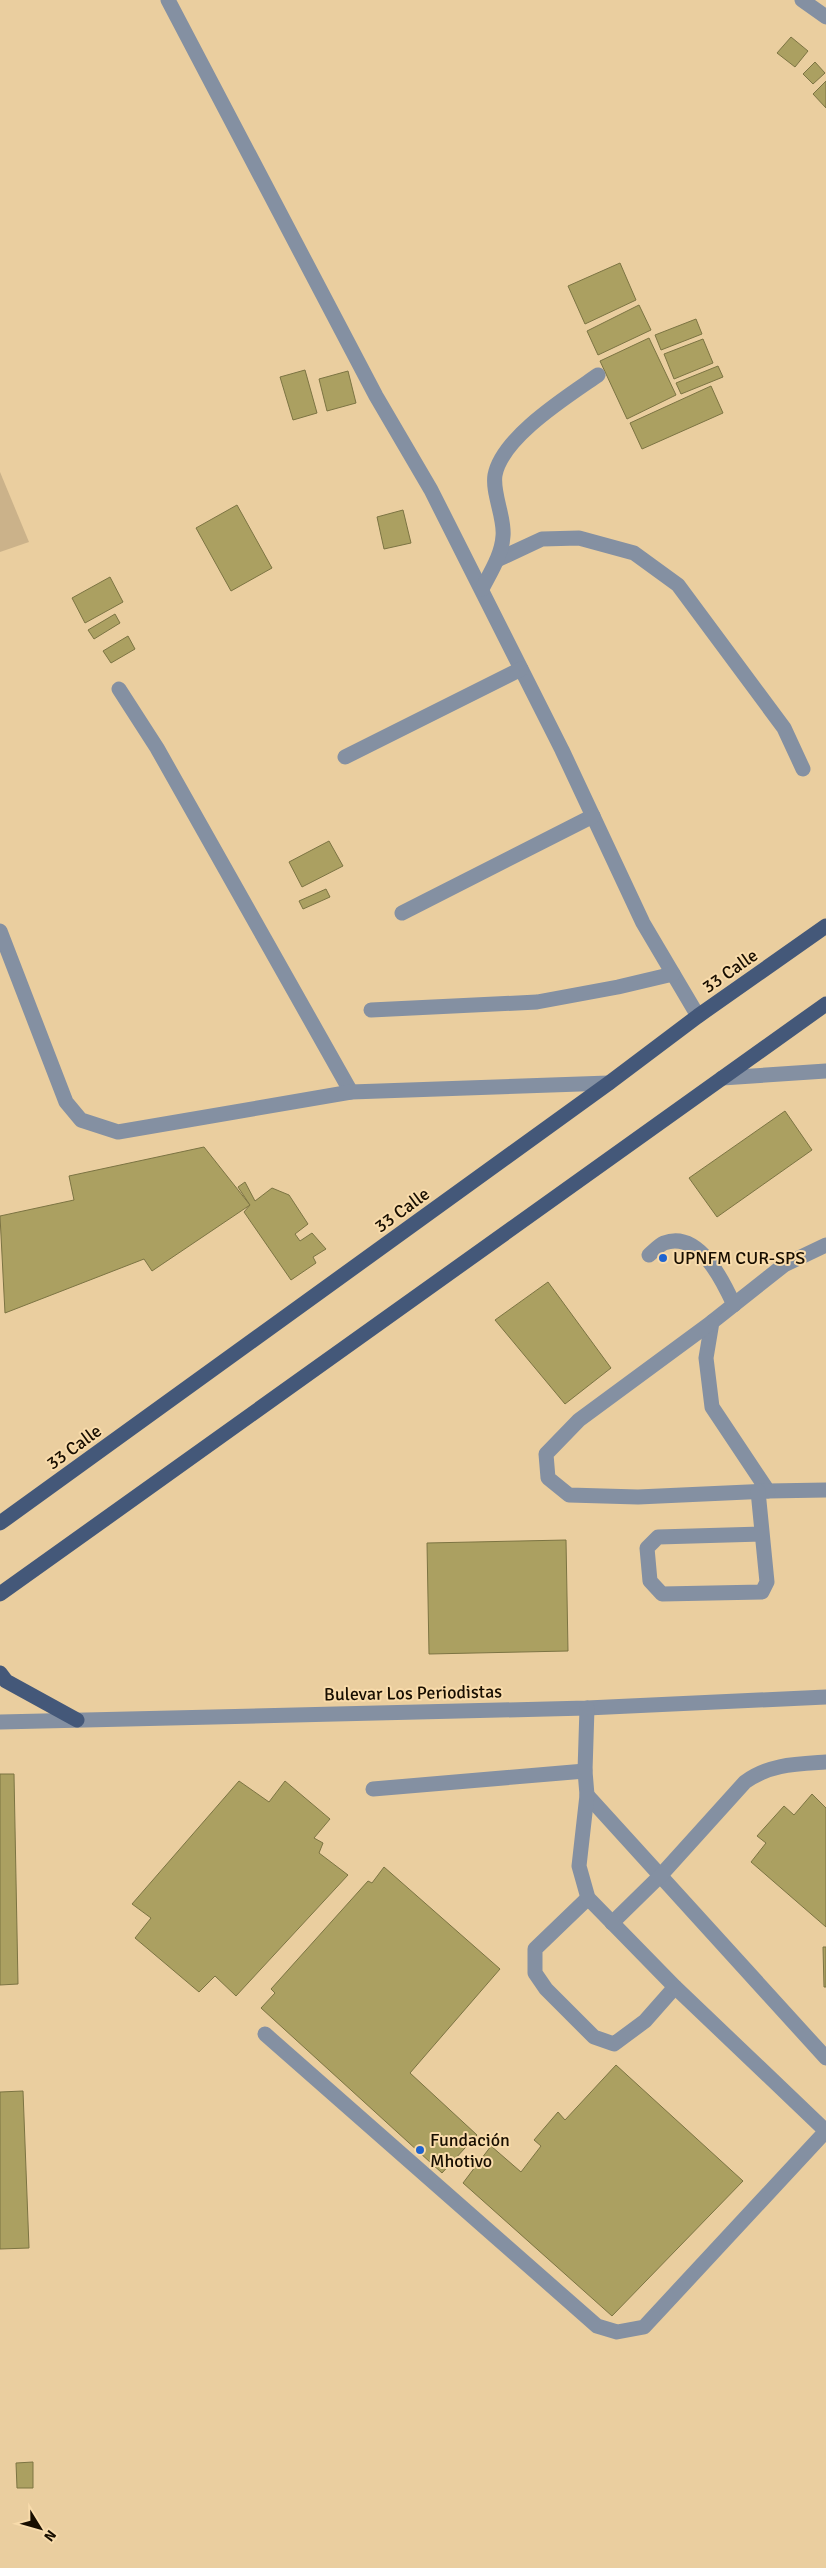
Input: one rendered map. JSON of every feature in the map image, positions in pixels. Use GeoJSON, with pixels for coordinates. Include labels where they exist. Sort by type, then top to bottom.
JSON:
{"type":"FeatureCollection","features":[{"type":"Feature","properties":{"kind":"main road","name":"33 Calle"},"geometry":{"type":"LineString","coordinates":[[0,1521],[609,1083],[698,1016],[826,926]]}},
{"type":"Feature","properties":{"kind":"main road"},"geometry":{"type":"LineString","coordinates":[[0,1594],[722,1078],[824,1009]]}},
{"type":"Feature","properties":{"kind":"main road"},"geometry":{"type":"LineString","coordinates":[[0,1673],[6,1681],[77,1720]]}},
{"type":"Feature","properties":{"kind":"street"},"geometry":{"type":"LineString","coordinates":[[168,0],[376,396],[430,490],[482,589],[643,923],[698,1016]]}},
{"type":"Feature","properties":{"kind":"street"},"geometry":{"type":"LineString","coordinates":[[802,0],[826,17]]}},
{"type":"Feature","properties":{"kind":"street"},"geometry":{"type":"LineString","coordinates":[[482,589],[497,560],[503,536],[495,476],[502,459],[533,422],[598,375]]}},
{"type":"Feature","properties":{"kind":"street"},"geometry":{"type":"LineString","coordinates":[[497,560],[542,539],[578,538],[634,553],[678,585],[784,728],[803,770]]}},
{"type":"Feature","properties":{"kind":"street"},"geometry":{"type":"LineString","coordinates":[[345,757],[521,669]]}},
{"type":"Feature","properties":{"kind":"street"},"geometry":{"type":"LineString","coordinates":[[119,690],[157,748],[351,1092]]}},
{"type":"Feature","properties":{"kind":"street"},"geometry":{"type":"LineString","coordinates":[[402,913],[592,816]]}},
{"type":"Feature","properties":{"kind":"street"},"geometry":{"type":"LineString","coordinates":[[0,931],[66,1102],[81,1120],[118,1132],[351,1092],[609,1083]]}},
{"type":"Feature","properties":{"kind":"street"},"geometry":{"type":"LineString","coordinates":[[371,1010],[536,1002],[673,974]]}},
{"type":"Feature","properties":{"kind":"street"},"geometry":{"type":"LineString","coordinates":[[722,1078],[826,1071]]}},
{"type":"Feature","properties":{"kind":"street"},"geometry":{"type":"LineString","coordinates":[[649,1255],[664,1243],[683,1241],[703,1254],[726,1287],[734,1305]]}},
{"type":"Feature","properties":{"kind":"street"},"geometry":{"type":"LineString","coordinates":[[826,1245],[784,1265],[712,1322],[579,1420],[546,1454],[548,1478],[569,1495],[638,1498],[763,1491],[826,1490]]}},
{"type":"Feature","properties":{"kind":"street"},"geometry":{"type":"LineString","coordinates":[[712,1322],[706,1358],[712,1407],[763,1491],[762,1534],[766,1582],[762,1592],[662,1594],[650,1581],[648,1548],[658,1537],[762,1534]]}},
{"type":"Feature","properties":{"kind":"street","name":"Bulevar Los Periodistas"},"geometry":{"type":"LineString","coordinates":[[0,1722],[587,1708],[826,1697]]}},
{"type":"Feature","properties":{"kind":"street"},"geometry":{"type":"LineString","coordinates":[[265,2034],[597,2326],[617,2332],[644,2327],[826,2131],[675,1987],[588,1898],[579,1866],[587,1795],[585,1771],[587,1708]]}},
{"type":"Feature","properties":{"kind":"street"},"geometry":{"type":"LineString","coordinates":[[612,1923],[661,1875],[745,1782],[759,1772],[779,1766],[826,1762]]}},
{"type":"Feature","properties":{"kind":"street"},"geometry":{"type":"LineString","coordinates":[[374,1789],[585,1771]]}},
{"type":"Feature","properties":{"kind":"street"},"geometry":{"type":"LineString","coordinates":[[587,1795],[826,2058]]}},
{"type":"Feature","properties":{"kind":"street"},"geometry":{"type":"LineString","coordinates":[[588,1898],[535,1949],[535,1973],[562,2007],[594,2037],[614,2044],[646,2021],[675,1987]]}},
{"type":"Feature","properties":{"kind":"shaded area"},"geometry":{"type":"Polygon","coordinates":[[[0,472],[29,542],[0,552],[0,472]]]}},
{"type":"Feature","properties":{"kind":"building"},"geometry":{"type":"Polygon","coordinates":[[[791,37],[808,51],[795,67],[777,53],[791,37]]]}},
{"type":"Feature","properties":{"kind":"building"},"geometry":{"type":"Polygon","coordinates":[[[815,62],[825,73],[813,84],[803,74],[815,62]]]}},
{"type":"Feature","properties":{"kind":"building"},"geometry":{"type":"Polygon","coordinates":[[[826,81],[826,108],[813,94],[826,81]]]}},
{"type":"Feature","properties":{"kind":"building"},"geometry":{"type":"Polygon","coordinates":[[[620,263],[636,300],[585,324],[568,286],[620,263]]]}},
{"type":"Feature","properties":{"kind":"building"},"geometry":{"type":"Polygon","coordinates":[[[639,305],[651,330],[598,355],[587,331],[639,305]]]}},
{"type":"Feature","properties":{"kind":"building"},"geometry":{"type":"Polygon","coordinates":[[[696,319],[702,334],[661,350],[655,335],[696,319]]]}},
{"type":"Feature","properties":{"kind":"building"},"geometry":{"type":"Polygon","coordinates":[[[649,338],[676,395],[627,419],[600,361],[649,338]]]}},
{"type":"Feature","properties":{"kind":"building"},"geometry":{"type":"Polygon","coordinates":[[[703,339],[713,363],[674,379],[664,354],[703,339]]]}},
{"type":"Feature","properties":{"kind":"building"},"geometry":{"type":"Polygon","coordinates":[[[718,366],[723,377],[681,394],[676,383],[718,366]]]}},
{"type":"Feature","properties":{"kind":"building"},"geometry":{"type":"Polygon","coordinates":[[[305,370],[317,413],[293,420],[280,377],[305,370]]]}},
{"type":"Feature","properties":{"kind":"building"},"geometry":{"type":"Polygon","coordinates":[[[348,371],[356,403],[327,411],[319,379],[348,371]]]}},
{"type":"Feature","properties":{"kind":"building"},"geometry":{"type":"Polygon","coordinates":[[[711,386],[723,413],[642,449],[630,423],[711,386]]]}},
{"type":"Feature","properties":{"kind":"building"},"geometry":{"type":"Polygon","coordinates":[[[237,505],[272,568],[231,591],[196,528],[237,505]]]}},
{"type":"Feature","properties":{"kind":"building"},"geometry":{"type":"Polygon","coordinates":[[[403,510],[411,543],[384,549],[377,517],[403,510]]]}},
{"type":"Feature","properties":{"kind":"building"},"geometry":{"type":"Polygon","coordinates":[[[110,577],[123,602],[85,623],[72,598],[110,577]]]}},
{"type":"Feature","properties":{"kind":"building"},"geometry":{"type":"Polygon","coordinates":[[[115,614],[120,623],[94,639],[88,630],[115,614]]]}},
{"type":"Feature","properties":{"kind":"building"},"geometry":{"type":"Polygon","coordinates":[[[128,636],[135,649],[111,663],[103,651],[128,636]]]}},
{"type":"Feature","properties":{"kind":"building"},"geometry":{"type":"Polygon","coordinates":[[[329,841],[343,866],[302,887],[289,862],[329,841]]]}},
{"type":"Feature","properties":{"kind":"building"},"geometry":{"type":"Polygon","coordinates":[[[326,889],[330,897],[303,909],[299,901],[326,889]]]}},
{"type":"Feature","properties":{"kind":"building"},"geometry":{"type":"Polygon","coordinates":[[[785,1111],[812,1150],[717,1217],[689,1178],[785,1111]]]}},
{"type":"Feature","properties":{"kind":"building"},"geometry":{"type":"Polygon","coordinates":[[[204,1147],[250,1205],[152,1271],[144,1259],[5,1313],[0,1216],[74,1200],[69,1176],[204,1147]]]}},
{"type":"Feature","properties":{"kind":"building"},"geometry":{"type":"Polygon","coordinates":[[[245,1182],[255,1201],[272,1188],[289,1195],[308,1224],[295,1234],[300,1241],[312,1233],[326,1249],[313,1257],[316,1263],[291,1280],[244,1212],[250,1205],[238,1187],[245,1182]]]}},
{"type":"Feature","properties":{"kind":"building"},"geometry":{"type":"Polygon","coordinates":[[[548,1282],[611,1368],[565,1404],[495,1320],[548,1282]]]}},
{"type":"Feature","properties":{"kind":"building"},"geometry":{"type":"Polygon","coordinates":[[[566,1540],[568,1651],[429,1654],[427,1543],[566,1540]]]}},
{"type":"Feature","properties":{"kind":"building"},"geometry":{"type":"Polygon","coordinates":[[[0,1774],[14,1774],[18,1984],[0,1985],[0,1774]]]}},
{"type":"Feature","properties":{"kind":"building"},"geometry":{"type":"Polygon","coordinates":[[[239,1781],[269,1802],[285,1781],[330,1819],[314,1838],[323,1843],[319,1853],[348,1875],[236,1996],[215,1976],[199,1992],[135,1938],[151,1918],[132,1904],[239,1781]]]}},
{"type":"Feature","properties":{"kind":"building"},"geometry":{"type":"Polygon","coordinates":[[[812,1794],[826,1808],[826,1927],[751,1862],[766,1843],[757,1836],[784,1806],[794,1815],[812,1794]]]}},
{"type":"Feature","properties":{"kind":"building"},"geometry":{"type":"Polygon","coordinates":[[[384,1867],[500,1969],[410,2073],[477,2135],[442,2173],[261,2008],[275,1993],[271,1989],[368,1881],[372,1883],[384,1867]]]}},
{"type":"Feature","properties":{"kind":"building"},"geometry":{"type":"Polygon","coordinates":[[[823,1947],[826,1947],[826,1987],[824,1987],[823,1947]]]}},
{"type":"Feature","properties":{"kind":"building"},"geometry":{"type":"Polygon","coordinates":[[[616,2065],[743,2181],[612,2316],[463,2183],[491,2146],[521,2172],[541,2146],[534,2140],[558,2112],[565,2120],[616,2065]]]}},
{"type":"Feature","properties":{"kind":"building"},"geometry":{"type":"Polygon","coordinates":[[[23,2091],[29,2248],[0,2249],[0,2092],[23,2091]]]}},
{"type":"Feature","properties":{"kind":"building"},"geometry":{"type":"Polygon","coordinates":[[[33,2462],[33,2488],[17,2488],[16,2463],[33,2462]]]}},
{"type":"Feature","properties":{"kind":"place","name":"UPNFM CUR-SPS"},"geometry":{"type":"Point","coordinates":[663,1258]}},
{"type":"Feature","properties":{"kind":"place","name":"Fundación Mhotivo"},"geometry":{"type":"Point","coordinates":[420,2150]}}]}
